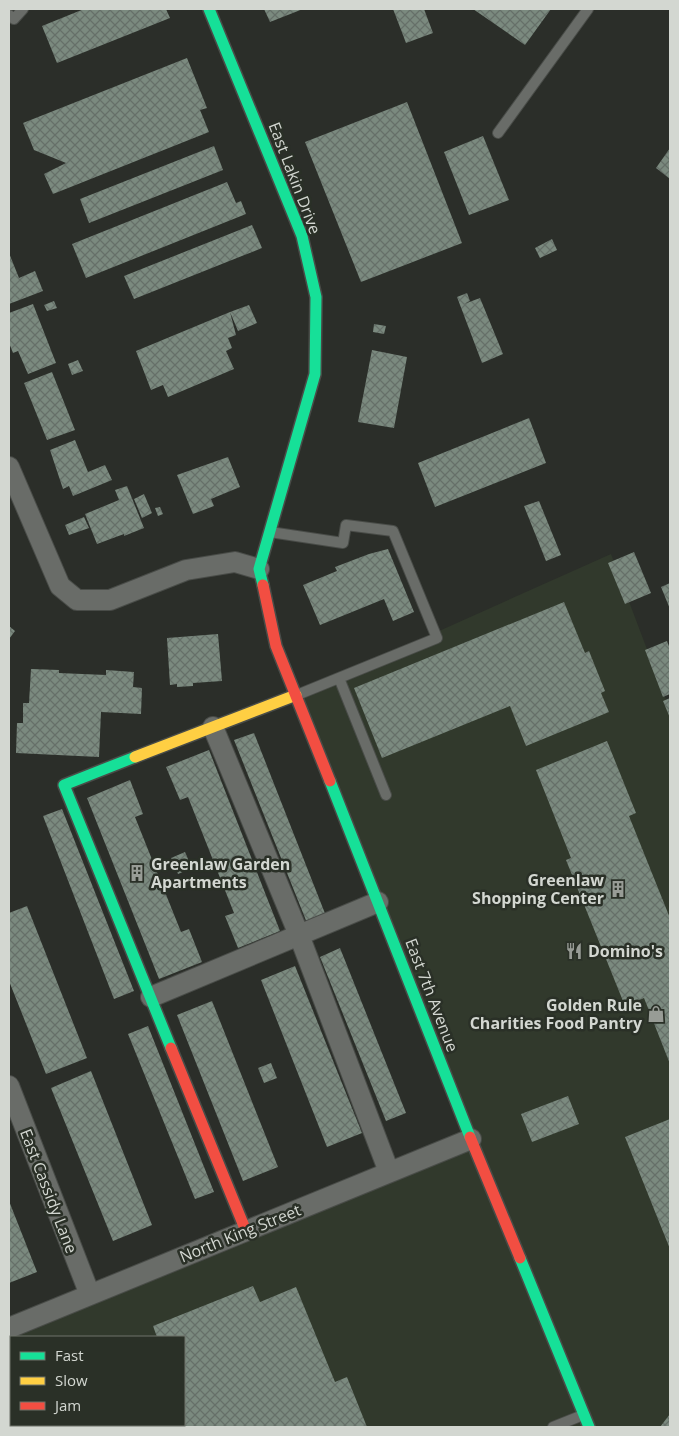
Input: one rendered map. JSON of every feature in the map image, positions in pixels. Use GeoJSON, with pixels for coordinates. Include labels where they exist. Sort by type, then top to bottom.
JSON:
{"type":"FeatureCollection","features":[{"type":"Feature","properties":{"kind":"street","name":"East Lakin Drive"},"geometry":{"type":"LineString","coordinates":[[209,9],[302,236],[316,298],[314,374],[259,569]]}},
{"type":"Feature","properties":{"kind":"street"},"geometry":{"type":"LineString","coordinates":[[9,466],[60,586],[77,600],[110,600],[186,570],[235,562],[259,569]]}},
{"type":"Feature","properties":{"kind":"street","name":"East 7th Avenue"},"geometry":{"type":"LineString","coordinates":[[259,569],[276,646],[471,1139],[589,1427]]}},
{"type":"Feature","properties":{"kind":"street"},"geometry":{"type":"LineString","coordinates":[[246,1231],[64,785],[296,695]]}},
{"type":"Feature","properties":{"kind":"street"},"geometry":{"type":"LineString","coordinates":[[213,727],[299,935],[389,1172]]}},
{"type":"Feature","properties":{"kind":"street"},"geometry":{"type":"LineString","coordinates":[[151,997],[378,902]]}},
{"type":"Feature","properties":{"kind":"street","name":"East Cassidy Lane"},"geometry":{"type":"LineString","coordinates":[[9,1086],[90,1295]]}},
{"type":"Feature","properties":{"kind":"street","name":"North King Street"},"geometry":{"type":"LineString","coordinates":[[9,1328],[471,1139]]}},
{"type":"Feature","properties":{"kind":"lane"},"geometry":{"type":"LineString","coordinates":[[9,15],[14,19],[23,9]]}},
{"type":"Feature","properties":{"kind":"lane"},"geometry":{"type":"LineString","coordinates":[[498,133],[588,9]]}},
{"type":"Feature","properties":{"kind":"lane"},"geometry":{"type":"LineString","coordinates":[[270,532],[342,543],[346,525],[393,531],[437,638],[296,695]]}},
{"type":"Feature","properties":{"kind":"lane"},"geometry":{"type":"LineString","coordinates":[[339,678],[386,795]]}},
{"type":"Feature","properties":{"kind":"lane"},"geometry":{"type":"LineString","coordinates":[[554,1427],[584,1415]]}},
{"type":"Feature","properties":{"kind":"shaded area"},"geometry":{"type":"Polygon","coordinates":[[[611,554],[670,710],[670,1427],[9,1427],[9,1332],[471,1139],[296,695],[611,554]]]}},
{"type":"Feature","properties":{"kind":"building"},"geometry":{"type":"Polygon","coordinates":[[[84,9],[166,9],[170,18],[57,63],[42,26],[84,9]]]}},
{"type":"Feature","properties":{"kind":"building"},"geometry":{"type":"Polygon","coordinates":[[[264,9],[303,9],[270,22],[264,9]]]}},
{"type":"Feature","properties":{"kind":"building"},"geometry":{"type":"Polygon","coordinates":[[[393,9],[424,9],[433,33],[406,43],[393,9]]]}},
{"type":"Feature","properties":{"kind":"building"},"geometry":{"type":"Polygon","coordinates":[[[473,9],[551,9],[525,45],[473,9]]]}},
{"type":"Feature","properties":{"kind":"building"},"geometry":{"type":"Polygon","coordinates":[[[187,58],[207,108],[200,110],[209,132],[53,194],[44,174],[66,163],[34,150],[23,123],[187,58]]]}},
{"type":"Feature","properties":{"kind":"building"},"geometry":{"type":"Polygon","coordinates":[[[407,102],[462,243],[361,282],[305,142],[407,102]]]}},
{"type":"Feature","properties":{"kind":"building"},"geometry":{"type":"Polygon","coordinates":[[[483,136],[509,200],[469,215],[444,152],[483,136]]]}},
{"type":"Feature","properties":{"kind":"building"},"geometry":{"type":"Polygon","coordinates":[[[214,146],[223,170],[89,223],[80,199],[214,146]]]}},
{"type":"Feature","properties":{"kind":"building"},"geometry":{"type":"Polygon","coordinates":[[[670,148],[670,179],[656,168],[670,148]]]}},
{"type":"Feature","properties":{"kind":"building"},"geometry":{"type":"Polygon","coordinates":[[[227,182],[236,203],[241,201],[246,214],[86,278],[72,244],[227,182]]]}},
{"type":"Feature","properties":{"kind":"building"},"geometry":{"type":"Polygon","coordinates":[[[252,225],[262,248],[134,299],[124,276],[252,225]]]}},
{"type":"Feature","properties":{"kind":"building"},"geometry":{"type":"Polygon","coordinates":[[[552,239],[557,250],[540,258],[535,248],[552,239]]]}},
{"type":"Feature","properties":{"kind":"building"},"geometry":{"type":"Polygon","coordinates":[[[9,253],[19,278],[35,271],[43,291],[9,304],[9,253]]]}},
{"type":"Feature","properties":{"kind":"building"},"geometry":{"type":"Polygon","coordinates":[[[467,293],[470,301],[464,304],[480,298],[503,354],[482,363],[457,297],[467,293]]]}},
{"type":"Feature","properties":{"kind":"building"},"geometry":{"type":"Polygon","coordinates":[[[54,301],[57,308],[47,311],[44,305],[54,301]]]}},
{"type":"Feature","properties":{"kind":"building"},"geometry":{"type":"Polygon","coordinates":[[[33,304],[56,363],[28,374],[18,351],[13,353],[9,343],[9,313],[33,304]]]}},
{"type":"Feature","properties":{"kind":"building"},"geometry":{"type":"Polygon","coordinates":[[[249,305],[257,323],[238,331],[230,312],[249,305]]]}},
{"type":"Feature","properties":{"kind":"building"},"geometry":{"type":"Polygon","coordinates":[[[230,312],[236,335],[228,338],[232,348],[226,351],[234,369],[168,397],[163,385],[151,390],[136,351],[230,312]]]}},
{"type":"Feature","properties":{"kind":"building"},"geometry":{"type":"Polygon","coordinates":[[[374,324],[386,326],[384,334],[373,332],[374,324]]]}},
{"type":"Feature","properties":{"kind":"building"},"geometry":{"type":"Polygon","coordinates":[[[372,350],[407,357],[394,428],[358,422],[372,350]]]}},
{"type":"Feature","properties":{"kind":"building"},"geometry":{"type":"Polygon","coordinates":[[[78,360],[83,371],[72,375],[68,364],[78,360]]]}},
{"type":"Feature","properties":{"kind":"building"},"geometry":{"type":"Polygon","coordinates":[[[52,372],[75,430],[47,440],[24,383],[52,372]]]}},
{"type":"Feature","properties":{"kind":"building"},"geometry":{"type":"Polygon","coordinates":[[[529,418],[546,463],[435,507],[418,463],[529,418]]]}},
{"type":"Feature","properties":{"kind":"building"},"geometry":{"type":"Polygon","coordinates":[[[75,440],[88,472],[105,465],[112,480],[73,496],[69,486],[63,489],[50,450],[75,440]]]}},
{"type":"Feature","properties":{"kind":"building"},"geometry":{"type":"Polygon","coordinates":[[[228,457],[240,487],[211,499],[214,506],[193,514],[177,475],[228,457]]]}},
{"type":"Feature","properties":{"kind":"building"},"geometry":{"type":"Polygon","coordinates":[[[127,486],[144,528],[97,544],[85,514],[119,500],[115,490],[127,486]]]}},
{"type":"Feature","properties":{"kind":"building"},"geometry":{"type":"Polygon","coordinates":[[[144,494],[152,513],[142,518],[134,499],[144,494]]]}},
{"type":"Feature","properties":{"kind":"building"},"geometry":{"type":"Polygon","coordinates":[[[539,501],[561,555],[546,561],[524,506],[539,501]]]}},
{"type":"Feature","properties":{"kind":"building"},"geometry":{"type":"Polygon","coordinates":[[[160,507],[163,514],[158,516],[155,508],[160,507]]]}},
{"type":"Feature","properties":{"kind":"building"},"geometry":{"type":"Polygon","coordinates":[[[84,517],[89,528],[69,535],[65,525],[84,517]]]}},
{"type":"Feature","properties":{"kind":"building"},"geometry":{"type":"Polygon","coordinates":[[[388,549],[414,612],[393,621],[384,599],[320,625],[303,585],[337,571],[335,567],[388,549]]]}},
{"type":"Feature","properties":{"kind":"building"},"geometry":{"type":"Polygon","coordinates":[[[634,552],[651,593],[625,604],[608,563],[634,552]]]}},
{"type":"Feature","properties":{"kind":"building"},"geometry":{"type":"Polygon","coordinates":[[[670,583],[670,609],[661,587],[670,583]]]}},
{"type":"Feature","properties":{"kind":"building"},"geometry":{"type":"Polygon","coordinates":[[[564,602],[585,653],[589,651],[605,691],[601,693],[609,712],[526,746],[510,706],[382,758],[354,688],[564,602]]]}},
{"type":"Feature","properties":{"kind":"building"},"geometry":{"type":"Polygon","coordinates":[[[9,626],[15,631],[9,639],[9,626]]]}},
{"type":"Feature","properties":{"kind":"building"},"geometry":{"type":"Polygon","coordinates":[[[218,634],[222,681],[193,683],[193,686],[177,687],[177,684],[170,685],[167,638],[218,634]]]}},
{"type":"Feature","properties":{"kind":"building"},"geometry":{"type":"Polygon","coordinates":[[[667,641],[670,649],[670,694],[663,697],[645,650],[667,641]]]}},
{"type":"Feature","properties":{"kind":"building"},"geometry":{"type":"Polygon","coordinates":[[[31,669],[59,670],[59,673],[106,675],[106,670],[134,672],[133,687],[142,688],[141,714],[101,712],[99,757],[16,753],[17,723],[23,723],[23,703],[29,703],[31,669]]]}},
{"type":"Feature","properties":{"kind":"building"},"geometry":{"type":"Polygon","coordinates":[[[670,698],[670,718],[663,701],[670,698]]]}},
{"type":"Feature","properties":{"kind":"building"},"geometry":{"type":"Polygon","coordinates":[[[254,733],[326,916],[307,923],[234,740],[254,733]]]}},
{"type":"Feature","properties":{"kind":"building","name":"Greenlaw Shopping Center"},"geometry":{"type":"Polygon","coordinates":[[[607,741],[636,813],[629,816],[670,918],[670,1064],[644,998],[625,1006],[566,860],[571,858],[536,770],[607,741]]]}},
{"type":"Feature","properties":{"kind":"building","name":"Greenlaw Garden Apartments"},"geometry":{"type":"Polygon","coordinates":[[[209,750],[280,931],[238,948],[225,916],[234,913],[188,797],[180,800],[166,767],[209,750]]]}},
{"type":"Feature","properties":{"kind":"building","name":"Greenlaw Garden Apartments"},"geometry":{"type":"Polygon","coordinates":[[[130,780],[143,814],[135,817],[181,932],[189,929],[202,962],[159,979],[87,798],[130,780]]]}},
{"type":"Feature","properties":{"kind":"building"},"geometry":{"type":"Polygon","coordinates":[[[62,809],[134,991],[114,999],[43,816],[62,809]]]}},
{"type":"Feature","properties":{"kind":"building"},"geometry":{"type":"Polygon","coordinates":[[[185,852],[192,868],[178,874],[171,858],[185,852]]]}},
{"type":"Feature","properties":{"kind":"building"},"geometry":{"type":"Polygon","coordinates":[[[27,906],[87,1058],[46,1074],[9,981],[9,913],[27,906]]]}},
{"type":"Feature","properties":{"kind":"building"},"geometry":{"type":"Polygon","coordinates":[[[340,948],[406,1113],[386,1121],[320,957],[340,948]]]}},
{"type":"Feature","properties":{"kind":"building"},"geometry":{"type":"Polygon","coordinates":[[[295,966],[362,1133],[327,1147],[261,980],[295,966]]]}},
{"type":"Feature","properties":{"kind":"building"},"geometry":{"type":"Polygon","coordinates":[[[212,1001],[278,1167],[243,1181],[177,1015],[212,1001]]]}},
{"type":"Feature","properties":{"kind":"building"},"geometry":{"type":"Polygon","coordinates":[[[148,1026],[214,1192],[195,1199],[128,1034],[148,1026]]]}},
{"type":"Feature","properties":{"kind":"building"},"geometry":{"type":"Polygon","coordinates":[[[271,1063],[277,1078],[264,1083],[258,1068],[271,1063]]]}},
{"type":"Feature","properties":{"kind":"building"},"geometry":{"type":"Polygon","coordinates":[[[91,1071],[152,1225],[113,1241],[51,1088],[91,1071]]]}},
{"type":"Feature","properties":{"kind":"building"},"geometry":{"type":"Polygon","coordinates":[[[568,1096],[579,1124],[532,1142],[521,1114],[568,1096]]]}},
{"type":"Feature","properties":{"kind":"building"},"geometry":{"type":"Polygon","coordinates":[[[670,1119],[670,1249],[625,1137],[670,1119]]]}},
{"type":"Feature","properties":{"kind":"building"},"geometry":{"type":"Polygon","coordinates":[[[9,1201],[37,1272],[9,1283],[9,1201]]]}},
{"type":"Feature","properties":{"kind":"building"},"geometry":{"type":"Polygon","coordinates":[[[253,1286],[260,1302],[296,1287],[335,1382],[347,1377],[367,1427],[10,1427],[9,1405],[10,1404],[10,1426],[185,1426],[185,1336],[157,1336],[153,1326],[253,1286]]]}},
{"type":"Feature","properties":{"kind":"building"},"geometry":{"type":"Polygon","coordinates":[[[670,1414],[670,1427],[660,1427],[670,1414]]]}},
{"type":"Feature","properties":{"kind":"traffic: fast"},"geometry":{"type":"LineString","coordinates":[[209,9],[302,236],[316,297],[315,374],[259,569],[263,585]]}},
{"type":"Feature","properties":{"kind":"traffic: fast"},"geometry":{"type":"LineString","coordinates":[[135,757],[64,785],[171,1048]]}},
{"type":"Feature","properties":{"kind":"traffic: fast"},"geometry":{"type":"LineString","coordinates":[[330,781],[470,1137]]}},
{"type":"Feature","properties":{"kind":"traffic: fast"},"geometry":{"type":"LineString","coordinates":[[520,1258],[589,1427]]}},
{"type":"Feature","properties":{"kind":"traffic: slow"},"geometry":{"type":"LineString","coordinates":[[135,757],[296,695]]}},
{"type":"Feature","properties":{"kind":"traffic: jam"},"geometry":{"type":"LineString","coordinates":[[263,585],[276,646],[330,781]]}},
{"type":"Feature","properties":{"kind":"traffic: jam"},"geometry":{"type":"LineString","coordinates":[[171,1048],[246,1231]]}},
{"type":"Feature","properties":{"kind":"traffic: jam"},"geometry":{"type":"LineString","coordinates":[[470,1137],[520,1258]]}},
{"type":"Feature","properties":{"kind":"place","name":"Greenlaw Garden Apartments"},"geometry":{"type":"Point","coordinates":[137,873]}},
{"type":"Feature","properties":{"kind":"place","name":"Greenlaw Shopping Center"},"geometry":{"type":"Point","coordinates":[618,889]}},
{"type":"Feature","properties":{"kind":"place","name":"Domino's"},"geometry":{"type":"Point","coordinates":[574,951]}},
{"type":"Feature","properties":{"kind":"place","name":"Golden Rule Charities Food Pantry"},"geometry":{"type":"Point","coordinates":[656,1014]}}]}
